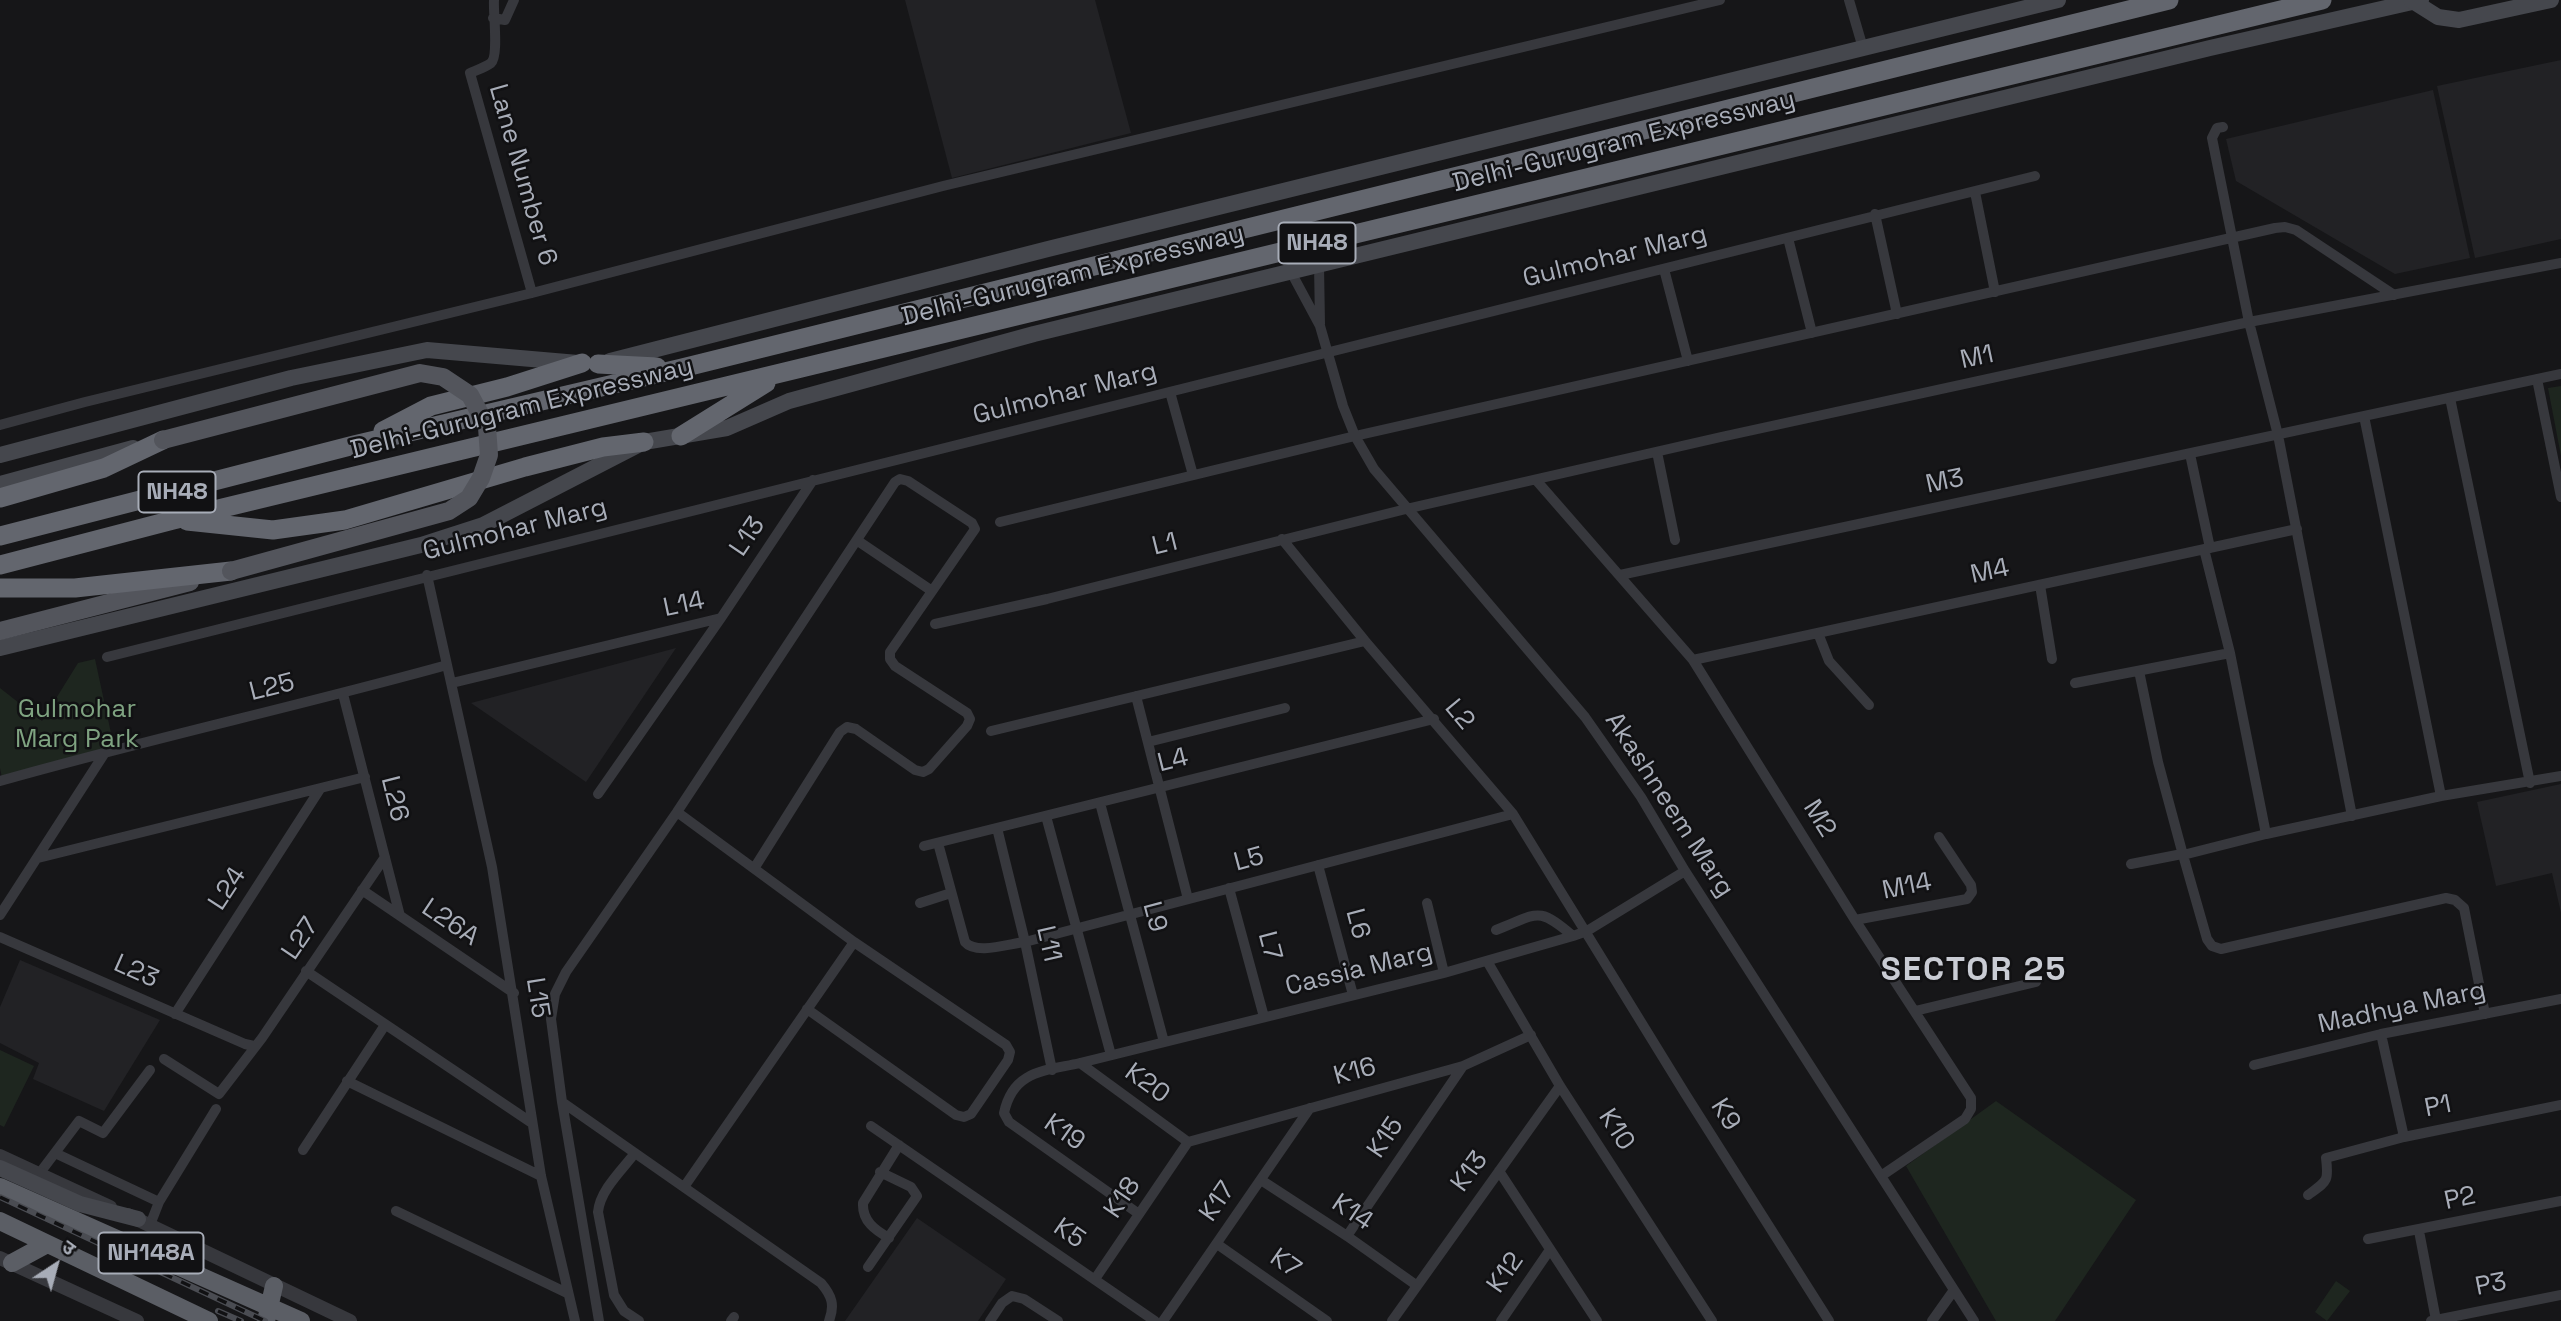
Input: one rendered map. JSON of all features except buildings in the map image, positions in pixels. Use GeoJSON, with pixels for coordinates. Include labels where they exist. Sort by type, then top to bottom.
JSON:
{"type":"FeatureCollection","features":[{"type":"Feature","properties":{"kind":"highway","name":"Delhi-Gurugram Expressway"},"geometry":{"type":"LineString","coordinates":[[0,536],[354,445],[682,368],[2169,0]]}},
{"type":"Feature","properties":{"kind":"highway","name":"Delhi-Gurugram Expressway"},"geometry":{"type":"LineString","coordinates":[[0,565],[173,520],[2322,0]]}},
{"type":"Feature","properties":{"kind":"highway"},"geometry":{"type":"LineString","coordinates":[[354,445],[431,406],[590,364],[682,368]]}},
{"type":"Feature","properties":{"kind":"highway"},"geometry":{"type":"LineString","coordinates":[[681,436],[782,373]]}},
{"type":"Feature","properties":{"kind":"highway"},"geometry":{"type":"LineString","coordinates":[[0,498],[104,468],[163,440]]}},
{"type":"Feature","properties":{"kind":"highway"},"geometry":{"type":"LineString","coordinates":[[173,520],[273,530],[345,520],[525,467],[603,447],[644,442]]}},
{"type":"Feature","properties":{"kind":"highway"},"geometry":{"type":"LineString","coordinates":[[0,589],[75,588],[231,571]]}},
{"type":"Feature","properties":{"kind":"highway","name":"NH148A"},"geometry":{"type":"LineString","coordinates":[[0,1186],[268,1314],[301,1321]]}},
{"type":"Feature","properties":{"kind":"highway","name":"NH148A"},"geometry":{"type":"LineString","coordinates":[[0,1221],[209,1321]]}},
{"type":"Feature","properties":{"kind":"highway"},"geometry":{"type":"LineString","coordinates":[[6,1260],[47,1244]]}},
{"type":"Feature","properties":{"kind":"highway"},"geometry":{"type":"LineString","coordinates":[[268,1314],[275,1286]]}},
{"type":"Feature","properties":{"kind":"main road"},"geometry":{"type":"LineString","coordinates":[[0,456],[291,377],[427,349],[590,364],[2058,0]]}},
{"type":"Feature","properties":{"kind":"main road"},"geometry":{"type":"LineString","coordinates":[[2411,0],[2438,17],[2459,20],[2551,0]]}},
{"type":"Feature","properties":{"kind":"main road"},"geometry":{"type":"LineString","coordinates":[[0,648],[421,545],[483,525],[644,442],[727,428],[789,401],[1034,334],[2421,0]]}},
{"type":"Feature","properties":{"kind":"main road"},"geometry":{"type":"LineString","coordinates":[[0,484],[420,373],[443,377],[470,395],[486,426],[489,455],[481,478],[469,498],[449,511],[4,630]]}},
{"type":"Feature","properties":{"kind":"main road"},"geometry":{"type":"LineString","coordinates":[[0,1168],[80,1204],[144,1222]]}},
{"type":"Feature","properties":{"kind":"street","name":"Lane Number 6"},"geometry":{"type":"LineString","coordinates":[[494,0],[496,56],[490,64],[470,73],[532,293]]}},
{"type":"Feature","properties":{"kind":"street"},"geometry":{"type":"LineString","coordinates":[[493,18],[505,20],[514,0]]}},
{"type":"Feature","properties":{"kind":"street"},"geometry":{"type":"LineString","coordinates":[[0,425],[99,398],[532,293],[943,186],[1720,0]]}},
{"type":"Feature","properties":{"kind":"street"},"geometry":{"type":"LineString","coordinates":[[1849,0],[1863,48]]}},
{"type":"Feature","properties":{"kind":"street"},"geometry":{"type":"LineString","coordinates":[[2223,127],[2217,128],[2212,138],[2249,322],[2278,435],[2352,816]]}},
{"type":"Feature","properties":{"kind":"street","name":"Gulmohar Marg"},"geometry":{"type":"LineString","coordinates":[[107,657],[427,575],[2035,176]]}},
{"type":"Feature","properties":{"kind":"street"},"geometry":{"type":"LineString","coordinates":[[1975,192],[1996,292]]}},
{"type":"Feature","properties":{"kind":"street"},"geometry":{"type":"LineString","coordinates":[[1875,214],[1897,314]]}},
{"type":"Feature","properties":{"kind":"street"},"geometry":{"type":"LineString","coordinates":[[1000,522],[1355,436],[2285,227],[2296,230],[2394,295]]}},
{"type":"Feature","properties":{"kind":"street"},"geometry":{"type":"LineString","coordinates":[[1787,238],[1812,332]]}},
{"type":"Feature","properties":{"kind":"street","name":"M1"},"geometry":{"type":"LineString","coordinates":[[1406,509],[2249,322],[2561,263]]}},
{"type":"Feature","properties":{"kind":"street","name":"Akashneem Marg"},"geometry":{"type":"LineString","coordinates":[[1319,265],[1320,327]]}},
{"type":"Feature","properties":{"kind":"street"},"geometry":{"type":"LineString","coordinates":[[1664,269],[1688,360]]}},
{"type":"Feature","properties":{"kind":"street","name":"Akashneem Marg"},"geometry":{"type":"LineString","coordinates":[[1291,272],[1320,327],[1343,406],[1355,436],[1374,469],[1585,717],[1641,797],[1685,871],[1974,1321]]}},
{"type":"Feature","properties":{"kind":"street","name":"M3"},"geometry":{"type":"LineString","coordinates":[[1620,575],[2561,374]]}},
{"type":"Feature","properties":{"kind":"street"},"geometry":{"type":"LineString","coordinates":[[2537,379],[2561,497]]}},
{"type":"Feature","properties":{"kind":"street"},"geometry":{"type":"LineString","coordinates":[[1170,392],[1193,475]]}},
{"type":"Feature","properties":{"kind":"street"},"geometry":{"type":"LineString","coordinates":[[2450,398],[2530,783]]}},
{"type":"Feature","properties":{"kind":"street"},"geometry":{"type":"LineString","coordinates":[[2364,416],[2441,796]]}},
{"type":"Feature","properties":{"kind":"street"},"geometry":{"type":"LineString","coordinates":[[1657,452],[1675,540]]}},
{"type":"Feature","properties":{"kind":"street"},"geometry":{"type":"LineString","coordinates":[[2190,454],[2266,834]]}},
{"type":"Feature","properties":{"kind":"street"},"geometry":{"type":"LineString","coordinates":[[599,1321],[562,1102],[551,1019],[555,994],[566,972],[677,811],[895,482],[900,479],[908,481],[972,523],[975,529],[890,652],[890,659],[895,666],[967,713],[970,719],[967,726],[929,769],[923,772],[915,770],[856,729],[847,727],[840,732],[755,867]]}},
{"type":"Feature","properties":{"kind":"street","name":"L13"},"geometry":{"type":"LineString","coordinates":[[721,618],[813,480]]}},
{"type":"Feature","properties":{"kind":"street","name":"M2"},"geometry":{"type":"LineString","coordinates":[[1536,480],[1693,660],[1970,1098],[1971,1110],[1965,1119],[1881,1176]]}},
{"type":"Feature","properties":{"kind":"street","name":"L1"},"geometry":{"type":"LineString","coordinates":[[935,624],[1406,509]]}},
{"type":"Feature","properties":{"kind":"street","name":"M4"},"geometry":{"type":"LineString","coordinates":[[1693,660],[2297,529]]}},
{"type":"Feature","properties":{"kind":"street","name":"L2"},"geometry":{"type":"LineString","coordinates":[[1282,539],[1513,814],[1587,931]]}},
{"type":"Feature","properties":{"kind":"street"},"geometry":{"type":"LineString","coordinates":[[858,541],[932,590]]}},
{"type":"Feature","properties":{"kind":"street","name":"L15"},"geometry":{"type":"LineString","coordinates":[[427,575],[492,867],[541,1176],[575,1321]]}},
{"type":"Feature","properties":{"kind":"street"},"geometry":{"type":"LineString","coordinates":[[2040,585],[2052,659]]}},
{"type":"Feature","properties":{"kind":"street","name":"L14"},"geometry":{"type":"LineString","coordinates":[[452,683],[721,618]]}},
{"type":"Feature","properties":{"kind":"street","name":"L14"},"geometry":{"type":"LineString","coordinates":[[598,794],[721,618]]}},
{"type":"Feature","properties":{"kind":"street"},"geometry":{"type":"LineString","coordinates":[[1818,633],[1829,661],[1869,705]]}},
{"type":"Feature","properties":{"kind":"street"},"geometry":{"type":"LineString","coordinates":[[991,731],[1365,641]]}},
{"type":"Feature","properties":{"kind":"street"},"geometry":{"type":"LineString","coordinates":[[2076,683],[2230,653]]}},
{"type":"Feature","properties":{"kind":"street","name":"L25"},"geometry":{"type":"LineString","coordinates":[[0,781],[106,751],[343,694],[447,665]]}},
{"type":"Feature","properties":{"kind":"street"},"geometry":{"type":"LineString","coordinates":[[2139,671],[2158,762],[2182,855],[2207,939],[2212,946],[2221,949],[2446,898],[2455,900],[2463,908],[2485,1014]]}},
{"type":"Feature","properties":{"kind":"street","name":"L26"},"geometry":{"type":"LineString","coordinates":[[343,694],[400,916]]}},
{"type":"Feature","properties":{"kind":"street"},"geometry":{"type":"LineString","coordinates":[[1136,696],[1188,899]]}},
{"type":"Feature","properties":{"kind":"street"},"geometry":{"type":"LineString","coordinates":[[1148,742],[1285,708]]}},
{"type":"Feature","properties":{"kind":"street","name":"L4"},"geometry":{"type":"LineString","coordinates":[[924,846],[1434,719]]}},
{"type":"Feature","properties":{"kind":"street"},"geometry":{"type":"LineString","coordinates":[[0,915],[106,751]]}},
{"type":"Feature","properties":{"kind":"street"},"geometry":{"type":"LineString","coordinates":[[2131,864],[2182,855],[2441,796],[2561,776]]}},
{"type":"Feature","properties":{"kind":"street"},"geometry":{"type":"LineString","coordinates":[[38,858],[365,777]]}},
{"type":"Feature","properties":{"kind":"street","name":"L24"},"geometry":{"type":"LineString","coordinates":[[175,1014],[320,789]]}},
{"type":"Feature","properties":{"kind":"street","name":"L9"},"geometry":{"type":"LineString","coordinates":[[1100,803],[1164,1042]]}},
{"type":"Feature","properties":{"kind":"street"},"geometry":{"type":"LineString","coordinates":[[677,811],[854,942],[1006,1045],[1010,1052],[1008,1060],[971,1114],[964,1118],[807,1009]]}},
{"type":"Feature","properties":{"kind":"street","name":"L5"},"geometry":{"type":"LineString","coordinates":[[938,843],[965,943],[977,950],[1025,942],[1513,814]]}},
{"type":"Feature","properties":{"kind":"street"},"geometry":{"type":"LineString","coordinates":[[1046,816],[1111,1055]]}},
{"type":"Feature","properties":{"kind":"street","name":"L11"},"geometry":{"type":"LineString","coordinates":[[997,828],[1052,1070]]}},
{"type":"Feature","properties":{"kind":"street","name":"M14"},"geometry":{"type":"LineString","coordinates":[[1855,920],[1966,899],[1972,892],[1971,885],[1939,837]]}},
{"type":"Feature","properties":{"kind":"street","name":"L27"},"geometry":{"type":"LineString","coordinates":[[164,1059],[219,1094],[262,1038],[385,857]]}},
{"type":"Feature","properties":{"kind":"street","name":"L6"},"geometry":{"type":"LineString","coordinates":[[1318,865],[1353,995]]}},
{"type":"Feature","properties":{"kind":"street","name":"Cassia Marg"},"geometry":{"type":"LineString","coordinates":[[1029,1075],[1040,1070],[1052,1070],[1444,973],[1573,936],[1587,931],[1685,871]]}},
{"type":"Feature","properties":{"kind":"street","name":"L7"},"geometry":{"type":"LineString","coordinates":[[1229,888],[1264,1017]]}},
{"type":"Feature","properties":{"kind":"street","name":"L26A"},"geometry":{"type":"LineString","coordinates":[[362,890],[514,993]]}},
{"type":"Feature","properties":{"kind":"street"},"geometry":{"type":"LineString","coordinates":[[920,903],[951,893]]}},
{"type":"Feature","properties":{"kind":"street"},"geometry":{"type":"LineString","coordinates":[[1427,903],[1444,973]]}},
{"type":"Feature","properties":{"kind":"street"},"geometry":{"type":"LineString","coordinates":[[1496,930],[1536,915],[1544,915],[1573,936]]}},
{"type":"Feature","properties":{"kind":"street","name":"K9"},"geometry":{"type":"LineString","coordinates":[[1587,931],[1686,1095],[1829,1321]]}},
{"type":"Feature","properties":{"kind":"street","name":"L23"},"geometry":{"type":"LineString","coordinates":[[0,937],[254,1046]]}},
{"type":"Feature","properties":{"kind":"street"},"geometry":{"type":"LineString","coordinates":[[684,1187],[854,942]]}},
{"type":"Feature","properties":{"kind":"street","name":"K10"},"geometry":{"type":"LineString","coordinates":[[1488,961],[1560,1086],[1712,1321]]}},
{"type":"Feature","properties":{"kind":"street"},"geometry":{"type":"LineString","coordinates":[[306,971],[532,1122]]}},
{"type":"Feature","properties":{"kind":"street"},"geometry":{"type":"LineString","coordinates":[[1914,1011],[2036,982]]}},
{"type":"Feature","properties":{"kind":"street","name":"Madhya Marg"},"geometry":{"type":"LineString","coordinates":[[2254,1065],[2381,1034],[2561,999]]}},
{"type":"Feature","properties":{"kind":"street"},"geometry":{"type":"LineString","coordinates":[[303,1150],[385,1025]]}},
{"type":"Feature","properties":{"kind":"street"},"geometry":{"type":"LineString","coordinates":[[2381,1034],[2404,1137]]}},
{"type":"Feature","properties":{"kind":"street","name":"K16"},"geometry":{"type":"LineString","coordinates":[[1188,1142],[1463,1066],[1531,1035]]}},
{"type":"Feature","properties":{"kind":"street","name":"K20"},"geometry":{"type":"LineString","coordinates":[[1080,1063],[1188,1142]]}},
{"type":"Feature","properties":{"kind":"street","name":"K15"},"geometry":{"type":"LineString","coordinates":[[1347,1236],[1463,1066]]}},
{"type":"Feature","properties":{"kind":"street"},"geometry":{"type":"LineString","coordinates":[[39,1174],[79,1121],[103,1133],[150,1070]]}},
{"type":"Feature","properties":{"kind":"street","name":"K19"},"geometry":{"type":"LineString","coordinates":[[1029,1075],[1018,1085],[1006,1104],[1004,1113],[1009,1122],[1139,1214]]}},
{"type":"Feature","properties":{"kind":"street"},"geometry":{"type":"LineString","coordinates":[[346,1081],[541,1176]]}},
{"type":"Feature","properties":{"kind":"street","name":"K13"},"geometry":{"type":"LineString","coordinates":[[1392,1321],[1560,1086]]}},
{"type":"Feature","properties":{"kind":"street"},"geometry":{"type":"LineString","coordinates":[[562,1102],[821,1283],[831,1295],[834,1310],[829,1321]]}},
{"type":"Feature","properties":{"kind":"street","name":"P1"},"geometry":{"type":"LineString","coordinates":[[2308,1195],[2328,1177],[2326,1158],[2404,1137],[2561,1105]]}},
{"type":"Feature","properties":{"kind":"street","name":"K17"},"geometry":{"type":"LineString","coordinates":[[1163,1321],[1310,1108]]}},
{"type":"Feature","properties":{"kind":"street"},"geometry":{"type":"LineString","coordinates":[[144,1222],[216,1110]]}},
{"type":"Feature","properties":{"kind":"street","name":"K5"},"geometry":{"type":"LineString","coordinates":[[871,1126],[1155,1321]]}},
{"type":"Feature","properties":{"kind":"street","name":"K18"},"geometry":{"type":"LineString","coordinates":[[1095,1279],[1188,1142]]}},
{"type":"Feature","properties":{"kind":"street"},"geometry":{"type":"LineString","coordinates":[[889,1238],[868,1222],[862,1212],[867,1193],[898,1145]]}},
{"type":"Feature","properties":{"kind":"street"},"geometry":{"type":"LineString","coordinates":[[55,1153],[159,1202]]}},
{"type":"Feature","properties":{"kind":"street"},"geometry":{"type":"LineString","coordinates":[[635,1153],[604,1194],[598,1213],[614,1295],[624,1311],[639,1321]]}},
{"type":"Feature","properties":{"kind":"street"},"geometry":{"type":"LineString","coordinates":[[0,1156],[350,1321]]}},
{"type":"Feature","properties":{"kind":"street"},"geometry":{"type":"LineString","coordinates":[[1499,1171],[1597,1321]]}},
{"type":"Feature","properties":{"kind":"street"},"geometry":{"type":"LineString","coordinates":[[868,1267],[917,1196],[911,1186],[880,1172]]}},
{"type":"Feature","properties":{"kind":"street","name":"K14"},"geometry":{"type":"LineString","coordinates":[[1261,1180],[1416,1285]]}},
{"type":"Feature","properties":{"kind":"street","name":"P2"},"geometry":{"type":"LineString","coordinates":[[2368,1239],[2561,1201]]}},
{"type":"Feature","properties":{"kind":"street"},"geometry":{"type":"LineString","coordinates":[[396,1212],[567,1293]]}},
{"type":"Feature","properties":{"kind":"street"},"geometry":{"type":"LineString","coordinates":[[2419,1231],[2433,1320]]}},
{"type":"Feature","properties":{"kind":"street","name":"K7"},"geometry":{"type":"LineString","coordinates":[[1217,1244],[1327,1321]]}},
{"type":"Feature","properties":{"kind":"street","name":"K12"},"geometry":{"type":"LineString","coordinates":[[1501,1321],[1549,1251]]}},
{"type":"Feature","properties":{"kind":"street"},"geometry":{"type":"LineString","coordinates":[[6,1260],[137,1321]]}},
{"type":"Feature","properties":{"kind":"street"},"geometry":{"type":"LineString","coordinates":[[1932,1321],[1954,1290]]}},
{"type":"Feature","properties":{"kind":"street","name":"P3"},"geometry":{"type":"LineString","coordinates":[[2433,1320],[2561,1294]]}},
{"type":"Feature","properties":{"kind":"street"},"geometry":{"type":"LineString","coordinates":[[990,1321],[1002,1303],[1012,1296],[1024,1299],[1058,1321]]}},
{"type":"Feature","properties":{"kind":"shaded area"},"geometry":{"type":"Polygon","coordinates":[[[905,0],[1095,0],[1131,133],[952,178],[905,0]]]}},
{"type":"Feature","properties":{"kind":"shaded area"},"geometry":{"type":"Polygon","coordinates":[[[2561,60],[2561,239],[2475,258],[2437,86],[2561,60]]]}},
{"type":"Feature","properties":{"kind":"shaded area"},"geometry":{"type":"Polygon","coordinates":[[[2433,90],[2470,258],[2395,274],[2236,181],[2226,139],[2433,90]]]}},
{"type":"Feature","properties":{"kind":"shaded area"},"geometry":{"type":"Polygon","coordinates":[[[676,648],[586,782],[471,703],[676,648]]]}},
{"type":"Feature","properties":{"kind":"shaded area"},"geometry":{"type":"Polygon","coordinates":[[[2561,784],[2561,913],[2552,873],[2496,886],[2477,802],[2561,784]]]}},
{"type":"Feature","properties":{"kind":"shaded area"},"geometry":{"type":"Polygon","coordinates":[[[20,960],[160,1020],[104,1111],[33,1079],[39,1063],[0,1043],[0,1007],[20,960]]]}},
{"type":"Feature","properties":{"kind":"shaded area"},"geometry":{"type":"Polygon","coordinates":[[[917,1218],[1006,1279],[978,1321],[845,1321],[917,1218]]]}},
{"type":"Feature","properties":{"kind":"green space"},"geometry":{"type":"Polygon","coordinates":[[[2561,386],[2561,456],[2548,388],[2561,386]]]}},
{"type":"Feature","properties":{"kind":"green space","name":"Gulmohar Marg Park"},"geometry":{"type":"Polygon","coordinates":[[[95,659],[114,747],[2,778],[0,688],[42,721],[78,663],[95,659]]]}},
{"type":"Feature","properties":{"kind":"green space"},"geometry":{"type":"Polygon","coordinates":[[[0,1050],[34,1066],[4,1127],[0,1125],[0,1050]]]}},
{"type":"Feature","properties":{"kind":"green space"},"geometry":{"type":"Polygon","coordinates":[[[1996,1101],[2136,1200],[2055,1321],[1996,1321],[1906,1166],[1996,1101]]]}},
{"type":"Feature","properties":{"kind":"green space"},"geometry":{"type":"Polygon","coordinates":[[[2336,1281],[2350,1291],[2327,1321],[2315,1312],[2336,1281]]]}},
{"type":"Feature","properties":{"kind":"railway"},"geometry":{"type":"LineString","coordinates":[[0,1197],[265,1321]]}},
{"type":"Feature","properties":{"kind":"railway"},"geometry":{"type":"LineString","coordinates":[[218,1311],[241,1321]]}},
{"type":"Feature","properties":{"kind":"district","name":"SECTOR 25"},"geometry":{"type":"Point","coordinates":[1974,971]}}]}
